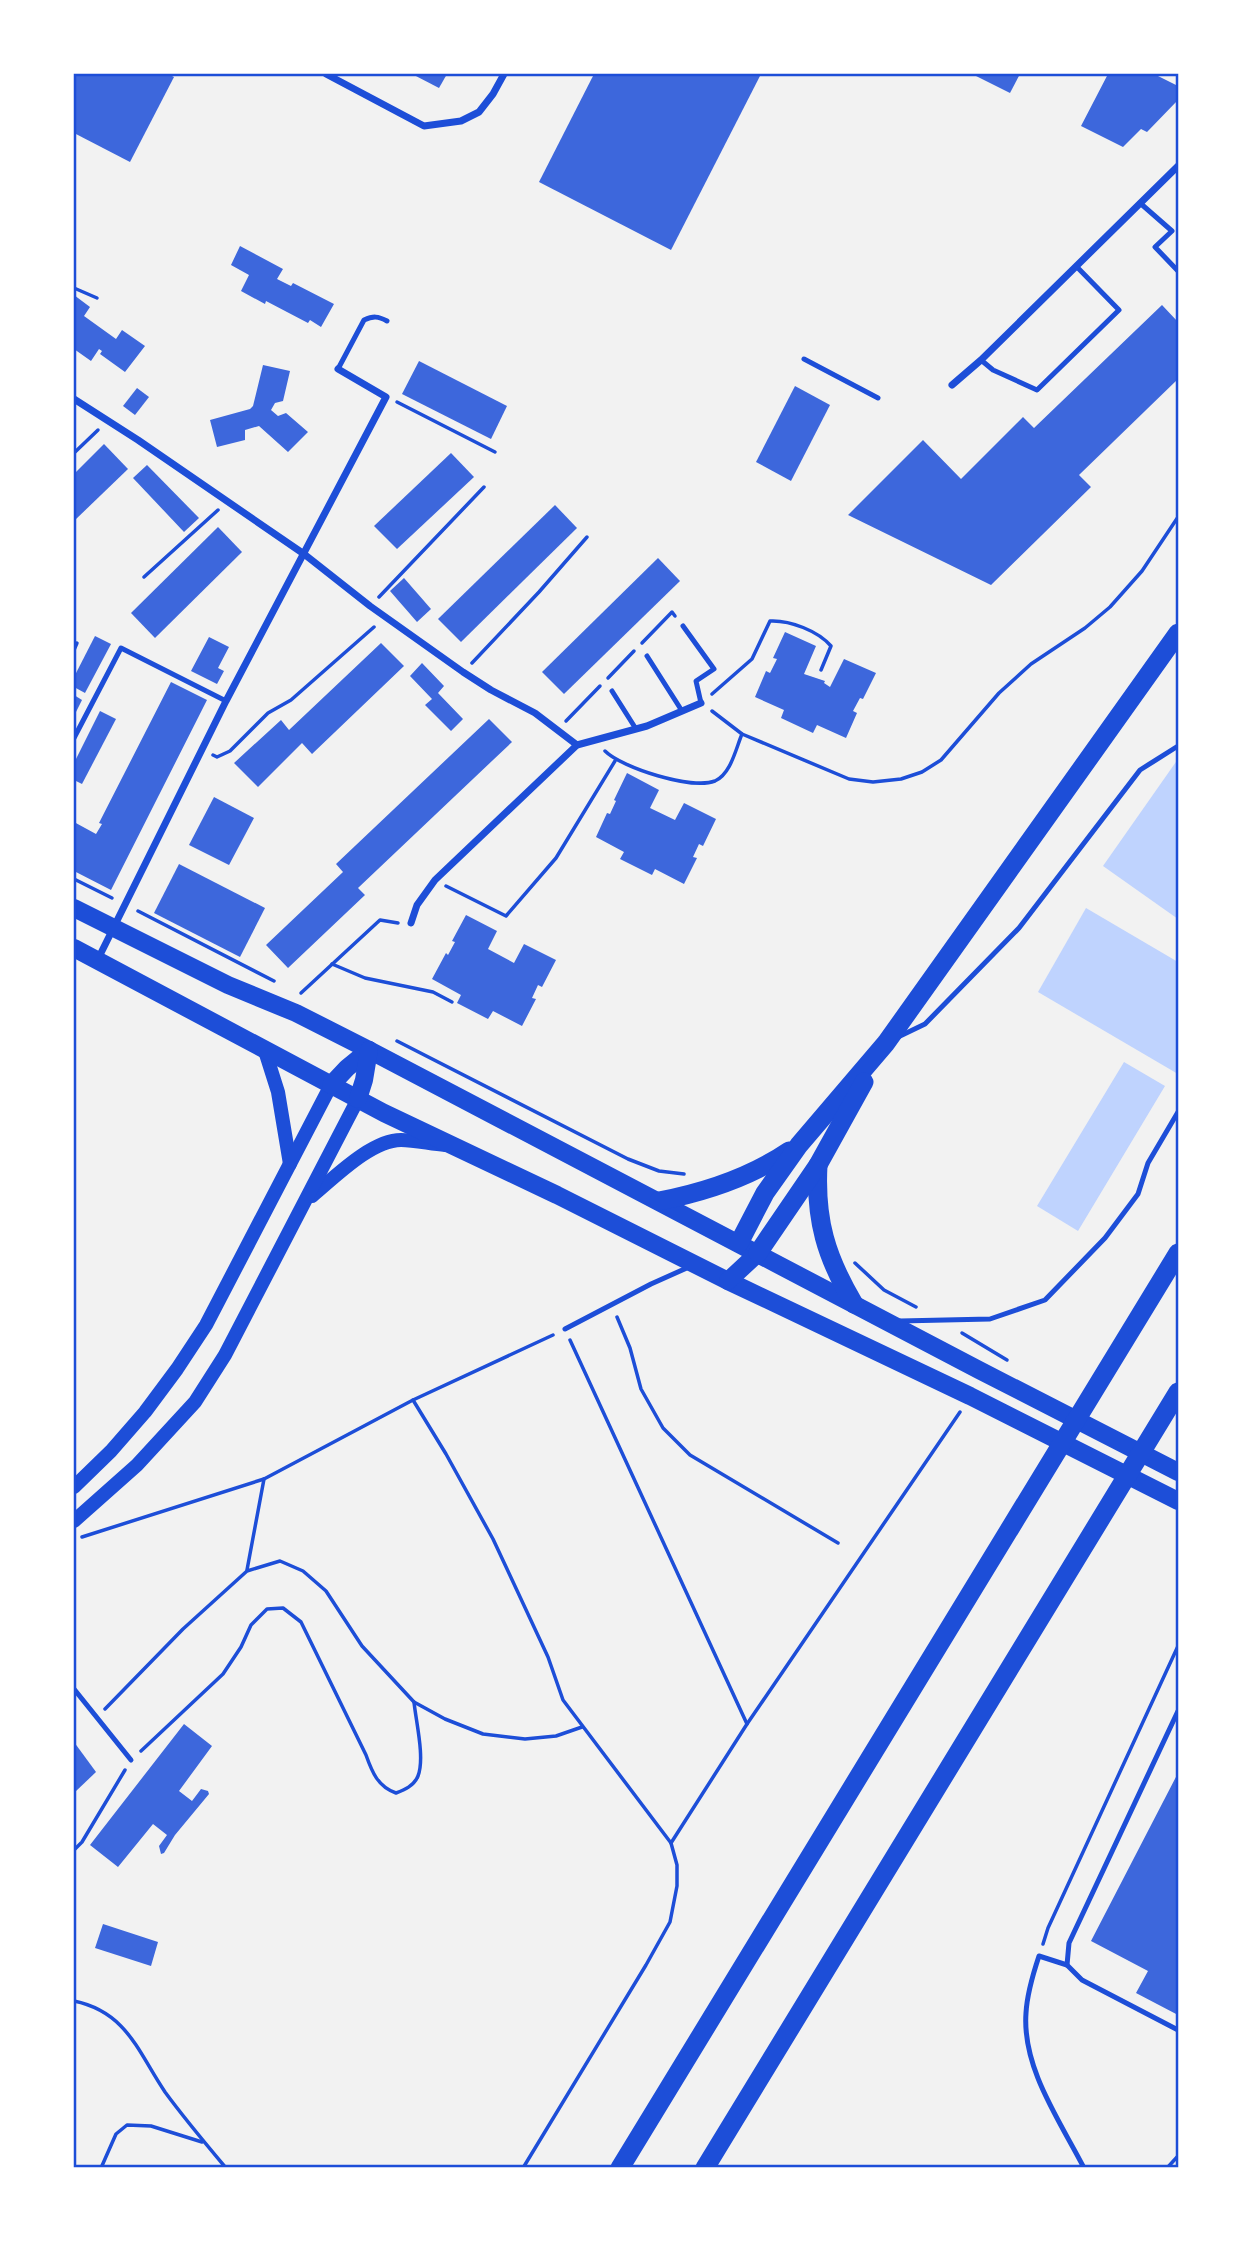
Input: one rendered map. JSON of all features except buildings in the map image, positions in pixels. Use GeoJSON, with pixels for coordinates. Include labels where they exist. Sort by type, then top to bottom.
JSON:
{"type":"FeatureCollection","features":[{"type":"Feature","properties":{"kind":"highway"},"geometry":{"type":"LineString","coordinates":[[738,1243],[765,1193],[799,1145],[886,1043],[1178,633]]}},
{"type":"Feature","properties":{"kind":"highway"},"geometry":{"type":"LineString","coordinates":[[758,1253],[818,1165],[886,1043]]}},
{"type":"Feature","properties":{"kind":"highway"},"geometry":{"type":"LineString","coordinates":[[659,1201],[724,1185],[750,1174],[799,1145]]}},
{"type":"Feature","properties":{"kind":"highway"},"geometry":{"type":"LineString","coordinates":[[818,1165],[819,1219],[825,1246],[837,1276],[854,1304]]}},
{"type":"Feature","properties":{"kind":"highway"},"geometry":{"type":"LineString","coordinates":[[620,2168],[1178,1253]]}},
{"type":"Feature","properties":{"kind":"highway"},"geometry":{"type":"LineString","coordinates":[[705,2168],[1178,1392]]}},
{"type":"Feature","properties":{"kind":"main road"},"geometry":{"type":"LineString","coordinates":[[74,908],[229,985],[296,1013],[369,1050],[1040,1402],[1177,1471]]}},
{"type":"Feature","properties":{"kind":"main road"},"geometry":{"type":"LineString","coordinates":[[74,948],[331,1086],[728,1281],[970,1396],[1170,1497]]}},
{"type":"Feature","properties":{"kind":"main road"},"geometry":{"type":"LineString","coordinates":[[74,1486],[111,1451],[177,1369],[206,1325],[331,1086],[369,1050]]}},
{"type":"Feature","properties":{"kind":"main road"},"geometry":{"type":"LineString","coordinates":[[74,1521],[137,1465],[195,1402],[225,1355],[358,1099],[369,1050]]}},
{"type":"Feature","properties":{"kind":"main road"},"geometry":{"type":"LineString","coordinates":[[265,1051],[278,1092],[289,1164]]}},
{"type":"Feature","properties":{"kind":"main road"},"geometry":{"type":"LineString","coordinates":[[305,1201],[349,1165],[379,1146],[398,1140],[452,1146]]}},
{"type":"Feature","properties":{"kind":"main road"},"geometry":{"type":"LineString","coordinates":[[728,1281],[738,1243]]}},
{"type":"Feature","properties":{"kind":"main road"},"geometry":{"type":"LineString","coordinates":[[728,1281],[758,1253]]}},
{"type":"Feature","properties":{"kind":"street"},"geometry":{"type":"LineString","coordinates":[[326,74],[424,126],[461,121],[479,112],[504,74]]}},
{"type":"Feature","properties":{"kind":"street"},"geometry":{"type":"LineString","coordinates":[[952,385],[981,360],[1178,166]]}},
{"type":"Feature","properties":{"kind":"street"},"geometry":{"type":"LineString","coordinates":[[97,961],[226,701],[386,397],[338,369]]}},
{"type":"Feature","properties":{"kind":"street"},"geometry":{"type":"LineString","coordinates":[[74,399],[304,554],[370,606],[463,672],[536,713],[577,745]]}},
{"type":"Feature","properties":{"kind":"street"},"geometry":{"type":"LineString","coordinates":[[411,923],[417,905],[435,880],[577,745],[636,729],[701,703]]}},
{"type":"Feature","properties":{"kind":"lane"},"geometry":{"type":"LineString","coordinates":[[1140,203],[1172,231],[1155,247],[1178,271]]}},
{"type":"Feature","properties":{"kind":"lane"},"geometry":{"type":"LineString","coordinates":[[981,360],[993,370],[1037,390],[1119,310],[1076,267]]}},
{"type":"Feature","properties":{"kind":"lane"},"geometry":{"type":"LineString","coordinates":[[338,369],[364,320],[379,316],[387,321]]}},
{"type":"Feature","properties":{"kind":"lane"},"geometry":{"type":"LineString","coordinates":[[804,359],[878,398]]}},
{"type":"Feature","properties":{"kind":"lane"},"geometry":{"type":"LineString","coordinates":[[683,626],[714,669],[696,681],[701,703]]}},
{"type":"Feature","properties":{"kind":"lane"},"geometry":{"type":"LineString","coordinates":[[74,738],[121,648],[226,701]]}},
{"type":"Feature","properties":{"kind":"lane"},"geometry":{"type":"LineString","coordinates":[[647,656],[682,711]]}},
{"type":"Feature","properties":{"kind":"lane"},"geometry":{"type":"LineString","coordinates":[[612,691],[636,729]]}},
{"type":"Feature","properties":{"kind":"lane"},"geometry":{"type":"LineString","coordinates":[[886,1043],[925,1024],[984,964],[1019,928],[1140,770],[1178,746]]}},
{"type":"Feature","properties":{"kind":"lane"},"geometry":{"type":"LineString","coordinates":[[887,1321],[990,1319],[1045,1300],[1105,1238],[1138,1194],[1148,1163],[1178,1112]]}},
{"type":"Feature","properties":{"kind":"lane"},"geometry":{"type":"LineString","coordinates":[[565,1329],[695,1264]]}},
{"type":"Feature","properties":{"kind":"lane"},"geometry":{"type":"LineString","coordinates":[[74,1689],[131,1760]]}},
{"type":"Feature","properties":{"kind":"lane"},"geometry":{"type":"LineString","coordinates":[[1067,1965],[1069,1943],[1178,1711]]}},
{"type":"Feature","properties":{"kind":"lane"},"geometry":{"type":"LineString","coordinates":[[1084,2168],[1039,2081],[1030,2054],[1026,2012],[1031,1980],[1039,1956],[1067,1965],[1082,1980],[1178,2030]]}},
{"type":"Feature","properties":{"kind":"path"},"geometry":{"type":"LineString","coordinates":[[74,288],[97,298]]}},
{"type":"Feature","properties":{"kind":"path"},"geometry":{"type":"LineString","coordinates":[[386,397],[495,452]]}},
{"type":"Feature","properties":{"kind":"path"},"geometry":{"type":"LineString","coordinates":[[74,453],[107,421]]}},
{"type":"Feature","properties":{"kind":"path"},"geometry":{"type":"LineString","coordinates":[[370,606],[484,487]]}},
{"type":"Feature","properties":{"kind":"path"},"geometry":{"type":"LineString","coordinates":[[144,577],[228,501]]}},
{"type":"Feature","properties":{"kind":"path"},"geometry":{"type":"LineString","coordinates":[[821,670],[831,646],[824,638],[783,620],[770,621],[752,659],[701,703],[742,734],[849,779],[873,782],[901,779],[922,772],[941,760],[999,693],[1031,664],[1085,628],[1110,607],[1142,571],[1178,517]]}},
{"type":"Feature","properties":{"kind":"path"},"geometry":{"type":"LineString","coordinates":[[463,672],[587,537]]}},
{"type":"Feature","properties":{"kind":"path"},"geometry":{"type":"LineString","coordinates":[[558,729],[672,612],[683,626]]}},
{"type":"Feature","properties":{"kind":"path"},"geometry":{"type":"LineString","coordinates":[[202,750],[217,757],[230,751],[268,713],[290,700],[368,634],[384,616]]}},
{"type":"Feature","properties":{"kind":"path"},"geometry":{"type":"LineString","coordinates":[[74,650],[77,643]]}},
{"type":"Feature","properties":{"kind":"path"},"geometry":{"type":"LineString","coordinates":[[594,741],[615,761],[658,776],[702,783],[716,780],[727,771],[742,734]]}},
{"type":"Feature","properties":{"kind":"path"},"geometry":{"type":"LineString","coordinates":[[435,880],[506,916],[555,858],[615,761]]}},
{"type":"Feature","properties":{"kind":"path"},"geometry":{"type":"LineString","coordinates":[[74,879],[275,982]]}},
{"type":"Feature","properties":{"kind":"path"},"geometry":{"type":"LineString","coordinates":[[299,995],[380,920],[411,923]]}},
{"type":"Feature","properties":{"kind":"path"},"geometry":{"type":"LineString","coordinates":[[332,964],[365,978],[433,992],[452,1002]]}},
{"type":"Feature","properties":{"kind":"path"},"geometry":{"type":"LineString","coordinates":[[417,1050],[628,1159],[659,1171],[694,1173]]}},
{"type":"Feature","properties":{"kind":"path"},"geometry":{"type":"LineString","coordinates":[[825,1246],[843,1253],[884,1290],[1016,1366]]}},
{"type":"Feature","properties":{"kind":"path"},"geometry":{"type":"LineString","coordinates":[[612,1306],[630,1348],[641,1389],[663,1428],[690,1455],[838,1543]]}},
{"type":"Feature","properties":{"kind":"path"},"geometry":{"type":"LineString","coordinates":[[74,1540],[264,1479],[413,1400],[565,1329],[747,1724]]}},
{"type":"Feature","properties":{"kind":"path"},"geometry":{"type":"LineString","coordinates":[[671,1843],[747,1724],[970,1396]]}},
{"type":"Feature","properties":{"kind":"path"},"geometry":{"type":"LineString","coordinates":[[413,1400],[493,1538],[548,1657],[563,1700],[671,1843],[677,1865],[677,1886],[670,1922],[523,2168]]}},
{"type":"Feature","properties":{"kind":"path"},"geometry":{"type":"LineString","coordinates":[[247,1571],[264,1479]]}},
{"type":"Feature","properties":{"kind":"path"},"geometry":{"type":"LineString","coordinates":[[96,1718],[183,1629],[247,1571],[280,1561],[303,1572],[326,1591],[362,1646],[414,1702],[445,1719],[483,1734],[525,1739],[556,1736],[582,1727]]}},
{"type":"Feature","properties":{"kind":"path"},"geometry":{"type":"LineString","coordinates":[[74,1850],[82,1842],[131,1760],[223,1674],[241,1647],[251,1625],[267,1609],[284,1608],[302,1622],[373,1775],[386,1790],[396,1793],[409,1788],[418,1777],[420,1760],[414,1702]]}},
{"type":"Feature","properties":{"kind":"path"},"geometry":{"type":"LineString","coordinates":[[1039,1956],[1048,1928],[1178,1646]]}},
{"type":"Feature","properties":{"kind":"path"},"geometry":{"type":"LineString","coordinates":[[74,2001],[104,2011],[121,2024],[143,2053],[165,2091],[226,2168]]}},
{"type":"Feature","properties":{"kind":"path"},"geometry":{"type":"LineString","coordinates":[[101,2168],[116,2134],[127,2125],[151,2126],[204,2143]]}},
{"type":"Feature","properties":{"kind":"path"},"geometry":{"type":"LineString","coordinates":[[1167,2168],[1178,2156]]}},
{"type":"Feature","properties":{"kind":"water"},"geometry":{"type":"Polygon","coordinates":[[[1178,759],[1178,919],[1103,866],[1178,759]]]}},
{"type":"Feature","properties":{"kind":"water"},"geometry":{"type":"Polygon","coordinates":[[[1086,908],[1178,962],[1178,1074],[1038,992],[1086,908]]]}},
{"type":"Feature","properties":{"kind":"water"},"geometry":{"type":"Polygon","coordinates":[[[1124,1062],[1165,1086],[1078,1231],[1037,1206],[1124,1062]]]}}]}
